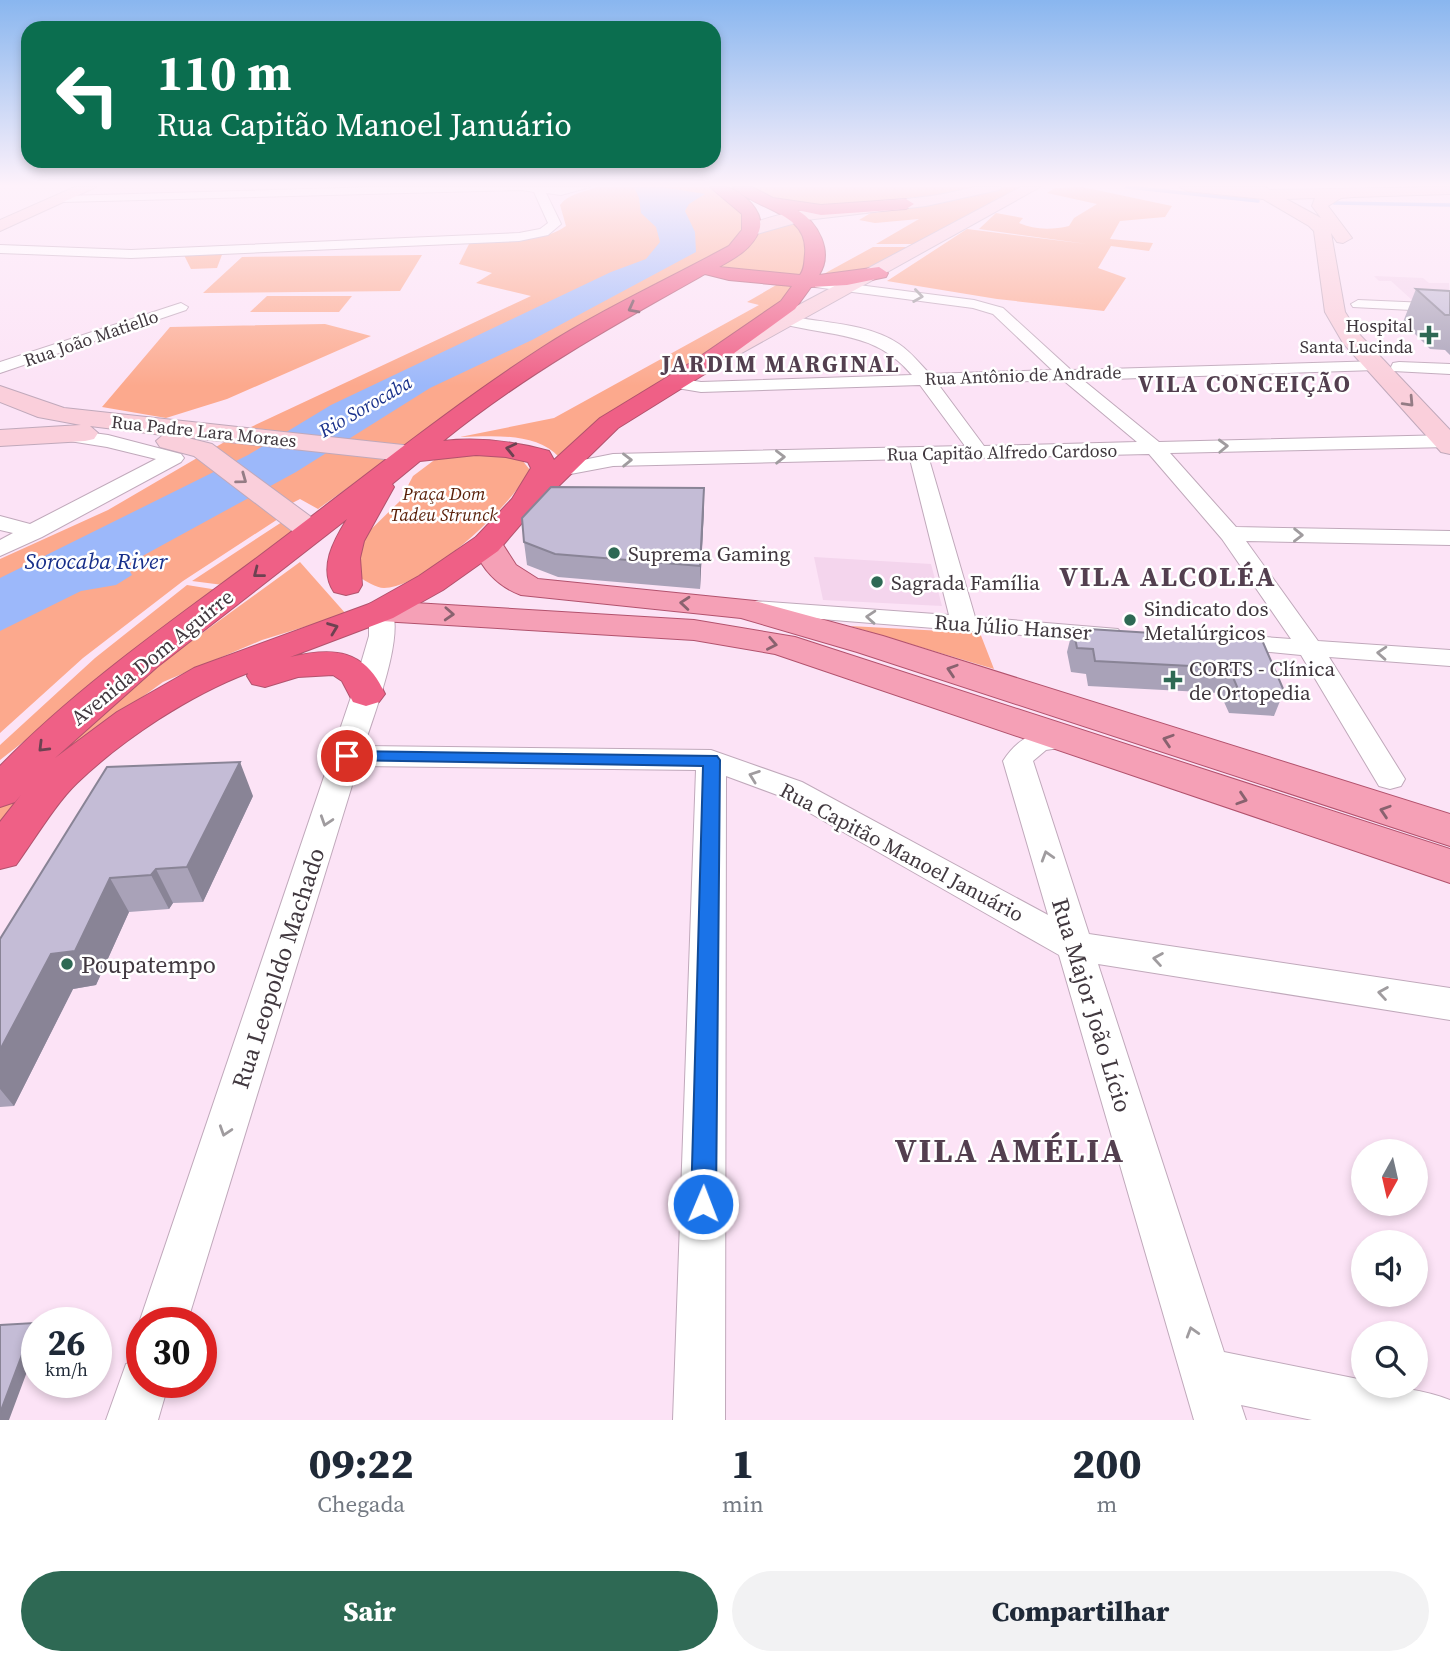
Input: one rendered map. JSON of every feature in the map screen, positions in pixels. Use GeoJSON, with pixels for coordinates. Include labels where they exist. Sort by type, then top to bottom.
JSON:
{"type":"FeatureCollection","features":[{"type":"Feature","properties":{"kind":"highway","name":"Avenida Dom Aguirre"},"geometry":{"type":"LineString","coordinates":[[0,792],[46,743],[144,659],[388,473],[467,409],[554,350],[730,253]]}},
{"type":"Feature","properties":{"kind":"highway"},"geometry":{"type":"LineString","coordinates":[[517,511],[609,424],[671,382],[701,367],[788,305],[813,270],[815,253]]}},
{"type":"Feature","properties":{"kind":"highway"},"geometry":{"type":"LineString","coordinates":[[706,268],[716,273],[805,282],[843,281],[879,273]]}},
{"type":"Feature","properties":{"kind":"highway"},"geometry":{"type":"LineString","coordinates":[[412,454],[487,445],[510,448],[539,457],[545,468],[517,511]]}},
{"type":"Feature","properties":{"kind":"highway"},"geometry":{"type":"LineString","coordinates":[[346,585],[344,558],[349,541],[388,473]]}},
{"type":"Feature","properties":{"kind":"highway","name":"Avenida Dom Aguirre"},"geometry":{"type":"LineString","coordinates":[[0,853],[61,774],[131,721],[207,676],[380,611],[431,583],[487,544],[517,511]]}},
{"type":"Feature","properties":{"kind":"highway"},"geometry":{"type":"LineString","coordinates":[[311,531],[346,585],[380,611]]}},
{"type":"Feature","properties":{"kind":"highway"},"geometry":{"type":"LineString","coordinates":[[61,774],[222,693],[284,669],[312,663],[342,666],[356,674],[366,694]]}},
{"type":"Feature","properties":{"kind":"main road"},"geometry":{"type":"LineString","coordinates":[[701,367],[914,253]]}},
{"type":"Feature","properties":{"kind":"main road"},"geometry":{"type":"LineString","coordinates":[[1326,253],[1335,312],[1351,338],[1387,366],[1449,437]]}},
{"type":"Feature","properties":{"kind":"main road"},"geometry":{"type":"LineString","coordinates":[[1347,253],[1364,317],[1387,366]]}},
{"type":"Feature","properties":{"kind":"main road","name":"Rua Padre Lara Moraes"},"geometry":{"type":"LineString","coordinates":[[0,393],[47,412],[412,454]]}},
{"type":"Feature","properties":{"kind":"main road"},"geometry":{"type":"LineString","coordinates":[[6,438],[46,424],[50,416],[47,412]]}},
{"type":"Feature","properties":{"kind":"main road"},"geometry":{"type":"LineString","coordinates":[[6,438],[105,431],[151,436],[202,450],[311,531]]}},
{"type":"Feature","properties":{"kind":"main road"},"geometry":{"type":"LineString","coordinates":[[487,544],[505,574],[533,589],[743,608],[870,644],[1450,830]]}},
{"type":"Feature","properties":{"kind":"main road"},"geometry":{"type":"LineString","coordinates":[[380,611],[694,630],[782,645],[1450,866]]}},
{"type":"Feature","properties":{"kind":"street"},"geometry":{"type":"LineString","coordinates":[[115,253],[148,253]]}},
{"type":"Feature","properties":{"kind":"street"},"geometry":{"type":"LineString","coordinates":[[805,282],[989,307],[998,311],[1065,373],[1155,448],[1230,534],[1310,648],[1390,779]]}},
{"type":"Feature","properties":{"kind":"street","name":"Rua João Matiello"},"geometry":{"type":"LineString","coordinates":[[0,368],[181,307]]}},
{"type":"Feature","properties":{"kind":"street"},"geometry":{"type":"LineString","coordinates":[[1364,317],[1450,308]]}},
{"type":"Feature","properties":{"kind":"street"},"geometry":{"type":"LineString","coordinates":[[1364,317],[1450,315]]}},
{"type":"Feature","properties":{"kind":"street"},"geometry":{"type":"LineString","coordinates":[[788,321],[876,340],[893,348],[922,378],[979,452]]}},
{"type":"Feature","properties":{"kind":"street","name":"Rua Antônio de Andrade"},"geometry":{"type":"LineString","coordinates":[[671,382],[701,387],[1065,373],[1387,366],[1450,369]]}},
{"type":"Feature","properties":{"kind":"street"},"geometry":{"type":"LineString","coordinates":[[0,549],[174,458],[108,441],[64,435]]}},
{"type":"Feature","properties":{"kind":"street","name":"Rua Capitão Alfredo Cardoso"},"geometry":{"type":"LineString","coordinates":[[563,467],[613,460],[1155,448],[1449,437]]}},
{"type":"Feature","properties":{"kind":"street"},"geometry":{"type":"LineString","coordinates":[[918,454],[964,623]]}},
{"type":"Feature","properties":{"kind":"street"},"geometry":{"type":"LineString","coordinates":[[0,523],[34,532]]}},
{"type":"Feature","properties":{"kind":"street"},"geometry":{"type":"LineString","coordinates":[[1230,534],[1450,538]]}},
{"type":"Feature","properties":{"kind":"street","name":"Rua Júlio Hanser"},"geometry":{"type":"LineString","coordinates":[[743,608],[1130,635]]}},
{"type":"Feature","properties":{"kind":"street","name":"Rua Leopoldo Machado"},"geometry":{"type":"LineString","coordinates":[[168,1307],[366,694],[382,636],[380,611]]}},
{"type":"Feature","properties":{"kind":"street"},"geometry":{"type":"LineString","coordinates":[[1199,640],[1450,658]]}},
{"type":"Feature","properties":{"kind":"street","name":"Rua Major João Lício"},"geometry":{"type":"LineString","coordinates":[[1061,738],[1039,740],[1025,747],[1018,761],[1220,1420]]}},
{"type":"Feature","properties":{"kind":"street","name":"Rua Capitão Manoel Januário"},"geometry":{"type":"LineString","coordinates":[[347,756],[711,760],[791,789],[1074,946],[1450,1004]]}},
{"type":"Feature","properties":{"kind":"street"},"geometry":{"type":"LineString","coordinates":[[699,1420],[711,760]]}},
{"type":"Feature","properties":{"kind":"street"},"geometry":{"type":"LineString","coordinates":[[1204,1373],[1436,1420]]}},
{"type":"Feature","properties":{"kind":"street"},"geometry":{"type":"LineString","coordinates":[[132,1420],[139,1398]]}},
{"type":"Feature","properties":{"kind":"shaded area"},"geometry":{"type":"Polygon","coordinates":[[[1374,276],[1423,278],[1429,283],[1449,283],[1450,302],[1412,300],[1391,281],[1379,281],[1374,276]]]}},
{"type":"Feature","properties":{"kind":"shaded area","name":"Sagrada Família"},"geometry":{"type":"Polygon","coordinates":[[[814,557],[931,564],[942,606],[823,600],[814,557]]]}},
{"type":"Feature","properties":{"kind":"green space"},"geometry":{"type":"Polygon","coordinates":[[[223,253],[217,268],[191,269],[184,255],[223,253]]]}},
{"type":"Feature","properties":{"kind":"green space"},"geometry":{"type":"Polygon","coordinates":[[[464,253],[719,253],[392,456],[318,509],[300,499],[271,514],[278,519],[183,581],[83,658],[0,733],[0,559],[108,510],[245,430],[257,429],[251,427],[531,296],[476,283],[492,273],[459,264],[464,253]]]}},
{"type":"Feature","properties":{"kind":"green space"},"geometry":{"type":"Polygon","coordinates":[[[741,253],[805,253],[801,276],[718,267],[741,253]]]}},
{"type":"Feature","properties":{"kind":"green space"},"geometry":{"type":"Polygon","coordinates":[[[862,253],[906,253],[875,270],[820,276],[862,253]]]}},
{"type":"Feature","properties":{"kind":"green space"},"geometry":{"type":"Polygon","coordinates":[[[930,253],[1107,253],[1098,268],[1126,278],[1104,311],[997,299],[887,281],[930,253]]]}},
{"type":"Feature","properties":{"kind":"green space"},"geometry":{"type":"Polygon","coordinates":[[[422,255],[400,291],[203,293],[242,257],[422,255]]]}},
{"type":"Feature","properties":{"kind":"green space"},"geometry":{"type":"Polygon","coordinates":[[[778,284],[793,286],[786,300],[687,368],[596,421],[559,457],[538,443],[526,439],[499,436],[460,437],[554,418],[759,305],[747,302],[778,284]]]}},
{"type":"Feature","properties":{"kind":"green space"},"geometry":{"type":"Polygon","coordinates":[[[267,296],[352,296],[339,312],[250,312],[267,296]]]}},
{"type":"Feature","properties":{"kind":"green space"},"geometry":{"type":"Polygon","coordinates":[[[325,324],[371,336],[227,399],[166,418],[102,407],[170,327],[325,324]]]}},
{"type":"Feature","properties":{"kind":"green space","name":"Praça Dom Tadeu Strunck"},"geometry":{"type":"Polygon","coordinates":[[[487,450],[522,460],[530,470],[487,523],[443,560],[401,584],[381,588],[359,577],[357,543],[400,501],[413,476],[437,458],[487,450]]]}},
{"type":"Feature","properties":{"kind":"green space"},"geometry":{"type":"Polygon","coordinates":[[[285,520],[294,531],[223,585],[192,581],[285,520]]]}},
{"type":"Feature","properties":{"kind":"green space"},"geometry":{"type":"Polygon","coordinates":[[[300,562],[346,614],[262,640],[163,682],[80,742],[0,825],[0,805],[150,671],[300,562]]]}},
{"type":"Feature","properties":{"kind":"green space"},"geometry":{"type":"Polygon","coordinates":[[[187,585],[218,590],[0,760],[0,745],[95,658],[187,585]]]}},
{"type":"Feature","properties":{"kind":"green space"},"geometry":{"type":"Polygon","coordinates":[[[850,626],[980,633],[994,669],[850,626]]]}},
{"type":"Feature","properties":{"kind":"water","name":"Sorocaba River"},"geometry":{"type":"Polygon","coordinates":[[[651,253],[694,253],[532,340],[430,388],[296,472],[126,565],[132,575],[116,585],[81,591],[0,631],[0,578],[248,455],[331,405],[611,272],[646,259],[651,253]]]}},
{"type":"Feature","properties":{"kind":"building"},"geometry":{"type":"Polygon","coordinates":[[[1416,289],[1450,291],[1450,315],[1445,315],[1416,289]]]}},
{"type":"Feature","properties":{"kind":"building","name":"Suprema Gaming"},"geometry":{"type":"Polygon","coordinates":[[[551,487],[704,488],[700,566],[555,554],[524,542],[522,518],[551,487]]]}},
{"type":"Feature","properties":{"kind":"building"},"geometry":{"type":"Polygon","coordinates":[[[1073,628],[1262,640],[1284,691],[1238,689],[1229,668],[1095,661],[1093,649],[1077,648],[1073,628]]]}},
{"type":"Feature","properties":{"kind":"building"},"geometry":{"type":"Polygon","coordinates":[[[240,762],[187,867],[156,869],[151,875],[110,878],[75,951],[51,954],[0,1050],[0,939],[107,767],[240,762]]]}},
{"type":"Feature","properties":{"kind":"building"},"geometry":{"type":"Polygon","coordinates":[[[21,1324],[21,1357],[0,1413],[0,1325],[21,1324]]]}},
{"type":"Feature","properties":{"kind":"place","name":"Hospital Santa Lucinda"},"geometry":{"type":"Point","coordinates":[1429,335]}},
{"type":"Feature","properties":{"kind":"place","name":"Suprema Gaming"},"geometry":{"type":"Point","coordinates":[614,553]}},
{"type":"Feature","properties":{"kind":"place","name":"Sagrada Família"},"geometry":{"type":"Point","coordinates":[877,582]}},
{"type":"Feature","properties":{"kind":"place","name":"Sindicato dos Metalúrgicos"},"geometry":{"type":"Point","coordinates":[1130,620]}},
{"type":"Feature","properties":{"kind":"place","name":"CORTS - Clínica de Ortopedia"},"geometry":{"type":"Point","coordinates":[1173,680]}},
{"type":"Feature","properties":{"kind":"place","name":"Poupatempo"},"geometry":{"type":"Point","coordinates":[67,964]}},
{"type":"Feature","properties":{"kind":"district","name":"JARDIM MARGINAL"},"geometry":{"type":"Point","coordinates":[781,364]}},
{"type":"Feature","properties":{"kind":"district","name":"VILA CONCEIÇÃO"},"geometry":{"type":"Point","coordinates":[1245,384]}},
{"type":"Feature","properties":{"kind":"district","name":"VILA ALCOLÉA"},"geometry":{"type":"Point","coordinates":[1168,576]}},
{"type":"Feature","properties":{"kind":"district","name":"VILA AMÉLIA"},"geometry":{"type":"Point","coordinates":[1010,1150]}},
{"type":"Feature","properties":{"kind":"route"},"geometry":{"type":"LineString","coordinates":[[347,756],[711,760],[703,1204]]}},
{"type":"Feature","properties":{"kind":"water label","name":"Rio Sorocaba"},"geometry":{"type":"Point","coordinates":[365,406]}}]}
